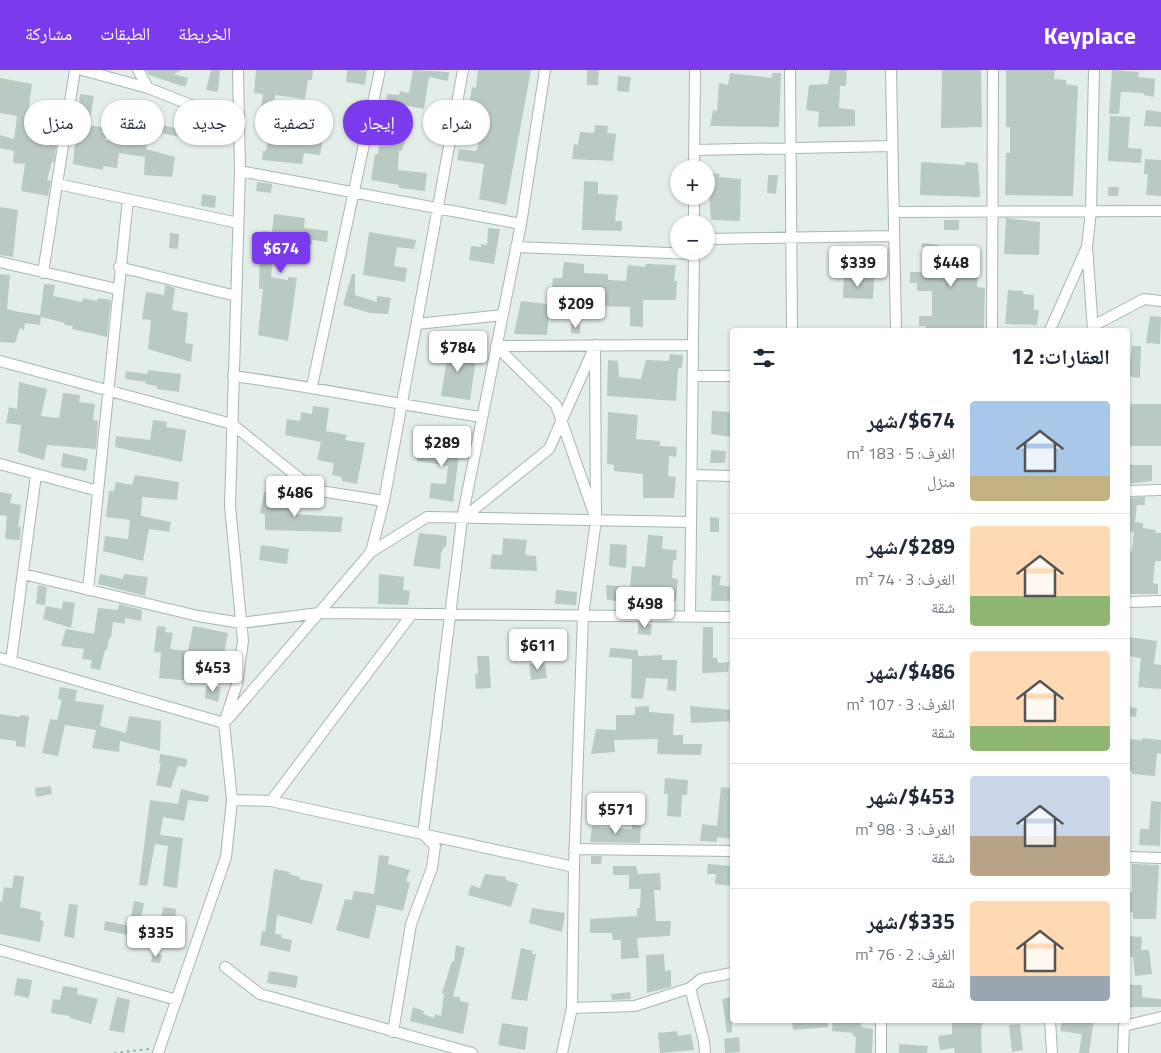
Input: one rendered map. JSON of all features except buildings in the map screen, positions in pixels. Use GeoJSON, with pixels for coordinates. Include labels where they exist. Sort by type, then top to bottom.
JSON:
{"type":"FeatureCollection","features":[{"type":"Feature","properties":{"kind":"street"},"geometry":{"type":"LineString","coordinates":[[43,273],[75,70]]}},
{"type":"Feature","properties":{"kind":"street"},"geometry":{"type":"LineString","coordinates":[[82,70],[148,88],[178,100]]}},
{"type":"Feature","properties":{"kind":"street"},"geometry":{"type":"LineString","coordinates":[[138,70],[148,88]]}},
{"type":"Feature","properties":{"kind":"street"},"geometry":{"type":"LineString","coordinates":[[238,70],[239,100]]}},
{"type":"Feature","properties":{"kind":"street"},"geometry":{"type":"LineString","coordinates":[[312,386],[380,70]]}},
{"type":"Feature","properties":{"kind":"street"},"geometry":{"type":"LineString","coordinates":[[371,552],[384,502],[463,70]]}},
{"type":"Feature","properties":{"kind":"street"},"geometry":{"type":"LineString","coordinates":[[423,834],[462,518],[521,224],[545,70]]}},
{"type":"Feature","properties":{"kind":"street"},"geometry":{"type":"LineString","coordinates":[[694,160],[695,70]]}},
{"type":"Feature","properties":{"kind":"street"},"geometry":{"type":"LineString","coordinates":[[790,70],[792,328]]}},
{"type":"Feature","properties":{"kind":"street"},"geometry":{"type":"LineString","coordinates":[[891,70],[896,328]]}},
{"type":"Feature","properties":{"kind":"street"},"geometry":{"type":"LineString","coordinates":[[992,328],[993,70]]}},
{"type":"Feature","properties":{"kind":"street"},"geometry":{"type":"LineString","coordinates":[[1094,70],[1091,211],[1086,247],[1093,328],[1144,299],[1161,300]]}},
{"type":"Feature","properties":{"kind":"street"},"geometry":{"type":"LineString","coordinates":[[159,1051],[226,857],[232,800],[224,723],[237,684],[243,641],[230,506],[239,145]]}},
{"type":"Feature","properties":{"kind":"street"},"geometry":{"type":"LineString","coordinates":[[694,150],[892,146]]}},
{"type":"Feature","properties":{"kind":"street"},"geometry":{"type":"LineString","coordinates":[[240,171],[521,224]]}},
{"type":"Feature","properties":{"kind":"street"},"geometry":{"type":"LineString","coordinates":[[58,184],[238,223]]}},
{"type":"Feature","properties":{"kind":"street"},"geometry":{"type":"LineString","coordinates":[[88,590],[117,289],[128,199]]}},
{"type":"Feature","properties":{"kind":"street"},"geometry":{"type":"LineString","coordinates":[[894,212],[1161,211]]}},
{"type":"Feature","properties":{"kind":"street"},"geometry":{"type":"LineString","coordinates":[[715,239],[894,236]]}},
{"type":"Feature","properties":{"kind":"street"},"geometry":{"type":"LineString","coordinates":[[1051,328],[1086,247]]}},
{"type":"Feature","properties":{"kind":"street"},"geometry":{"type":"LineString","coordinates":[[516,248],[670,252]]}},
{"type":"Feature","properties":{"kind":"street"},"geometry":{"type":"LineString","coordinates":[[690,617],[694,260]]}},
{"type":"Feature","properties":{"kind":"street"},"geometry":{"type":"LineString","coordinates":[[0,262],[117,289]]}},
{"type":"Feature","properties":{"kind":"street"},"geometry":{"type":"LineString","coordinates":[[120,267],[236,296]]}},
{"type":"Feature","properties":{"kind":"street"},"geometry":{"type":"LineString","coordinates":[[417,324],[503,315]]}},
{"type":"Feature","properties":{"kind":"street"},"geometry":{"type":"LineString","coordinates":[[462,518],[548,449],[595,345]]}},
{"type":"Feature","properties":{"kind":"street"},"geometry":{"type":"LineString","coordinates":[[562,1053],[572,1008],[574,849],[582,616],[596,520],[595,345]]}},
{"type":"Feature","properties":{"kind":"street"},"geometry":{"type":"LineString","coordinates":[[496,346],[693,345]]}},
{"type":"Feature","properties":{"kind":"street"},"geometry":{"type":"LineString","coordinates":[[496,346],[556,405],[596,520]]}},
{"type":"Feature","properties":{"kind":"street"},"geometry":{"type":"LineString","coordinates":[[0,361],[232,424],[314,490],[384,502]]}},
{"type":"Feature","properties":{"kind":"street"},"geometry":{"type":"LineString","coordinates":[[233,376],[312,386],[402,405],[482,417]]}},
{"type":"Feature","properties":{"kind":"street"},"geometry":{"type":"LineString","coordinates":[[693,376],[730,376]]}},
{"type":"Feature","properties":{"kind":"street"},"geometry":{"type":"LineString","coordinates":[[0,464],[98,492]]}},
{"type":"Feature","properties":{"kind":"street"},"geometry":{"type":"LineString","coordinates":[[11,661],[36,475]]}},
{"type":"Feature","properties":{"kind":"street"},"geometry":{"type":"LineString","coordinates":[[693,475],[730,476]]}},
{"type":"Feature","properties":{"kind":"street"},"geometry":{"type":"LineString","coordinates":[[1130,491],[1161,490]]}},
{"type":"Feature","properties":{"kind":"street"},"geometry":{"type":"LineString","coordinates":[[224,723],[371,552],[427,517],[691,522]]}},
{"type":"Feature","properties":{"kind":"street"},"geometry":{"type":"LineString","coordinates":[[23,574],[198,616],[241,623],[319,613],[412,614],[450,612],[582,616],[730,617]]}},
{"type":"Feature","properties":{"kind":"street"},"geometry":{"type":"LineString","coordinates":[[1130,602],[1161,601]]}},
{"type":"Feature","properties":{"kind":"street"},"geometry":{"type":"LineString","coordinates":[[271,801],[412,614]]}},
{"type":"Feature","properties":{"kind":"street"},"geometry":{"type":"LineString","coordinates":[[0,658],[224,723]]}},
{"type":"Feature","properties":{"kind":"street"},"geometry":{"type":"LineString","coordinates":[[232,800],[271,801],[574,868]]}},
{"type":"Feature","properties":{"kind":"street"},"geometry":{"type":"LineString","coordinates":[[393,1032],[412,924],[432,868],[436,846],[423,834]]}},
{"type":"Feature","properties":{"kind":"street"},"geometry":{"type":"LineString","coordinates":[[574,849],[730,851]]}},
{"type":"Feature","properties":{"kind":"street"},"geometry":{"type":"LineString","coordinates":[[1130,857],[1161,858]]}},
{"type":"Feature","properties":{"kind":"street"},"geometry":{"type":"LineString","coordinates":[[0,950],[177,1000]]}},
{"type":"Feature","properties":{"kind":"street"},"geometry":{"type":"LineString","coordinates":[[225,967],[260,994],[472,1053]]}},
{"type":"Feature","properties":{"kind":"street"},"geometry":{"type":"LineString","coordinates":[[572,1008],[636,1006],[690,988],[701,979],[730,974]]}},
{"type":"Feature","properties":{"kind":"street"},"geometry":{"type":"LineString","coordinates":[[690,988],[704,1041],[705,1053]]}},
{"type":"Feature","properties":{"kind":"street"},"geometry":{"type":"LineString","coordinates":[[1123,1053],[1124,1026],[1161,1018]]}},
{"type":"Feature","properties":{"kind":"street"},"geometry":{"type":"LineString","coordinates":[[881,1023],[881,1053]]}},
{"type":"Feature","properties":{"kind":"street"},"geometry":{"type":"LineString","coordinates":[[1050,1023],[1052,1053]]}},
{"type":"Feature","properties":{"kind":"path"},"geometry":{"type":"LineString","coordinates":[[114,1053],[159,1051]]}}]}
